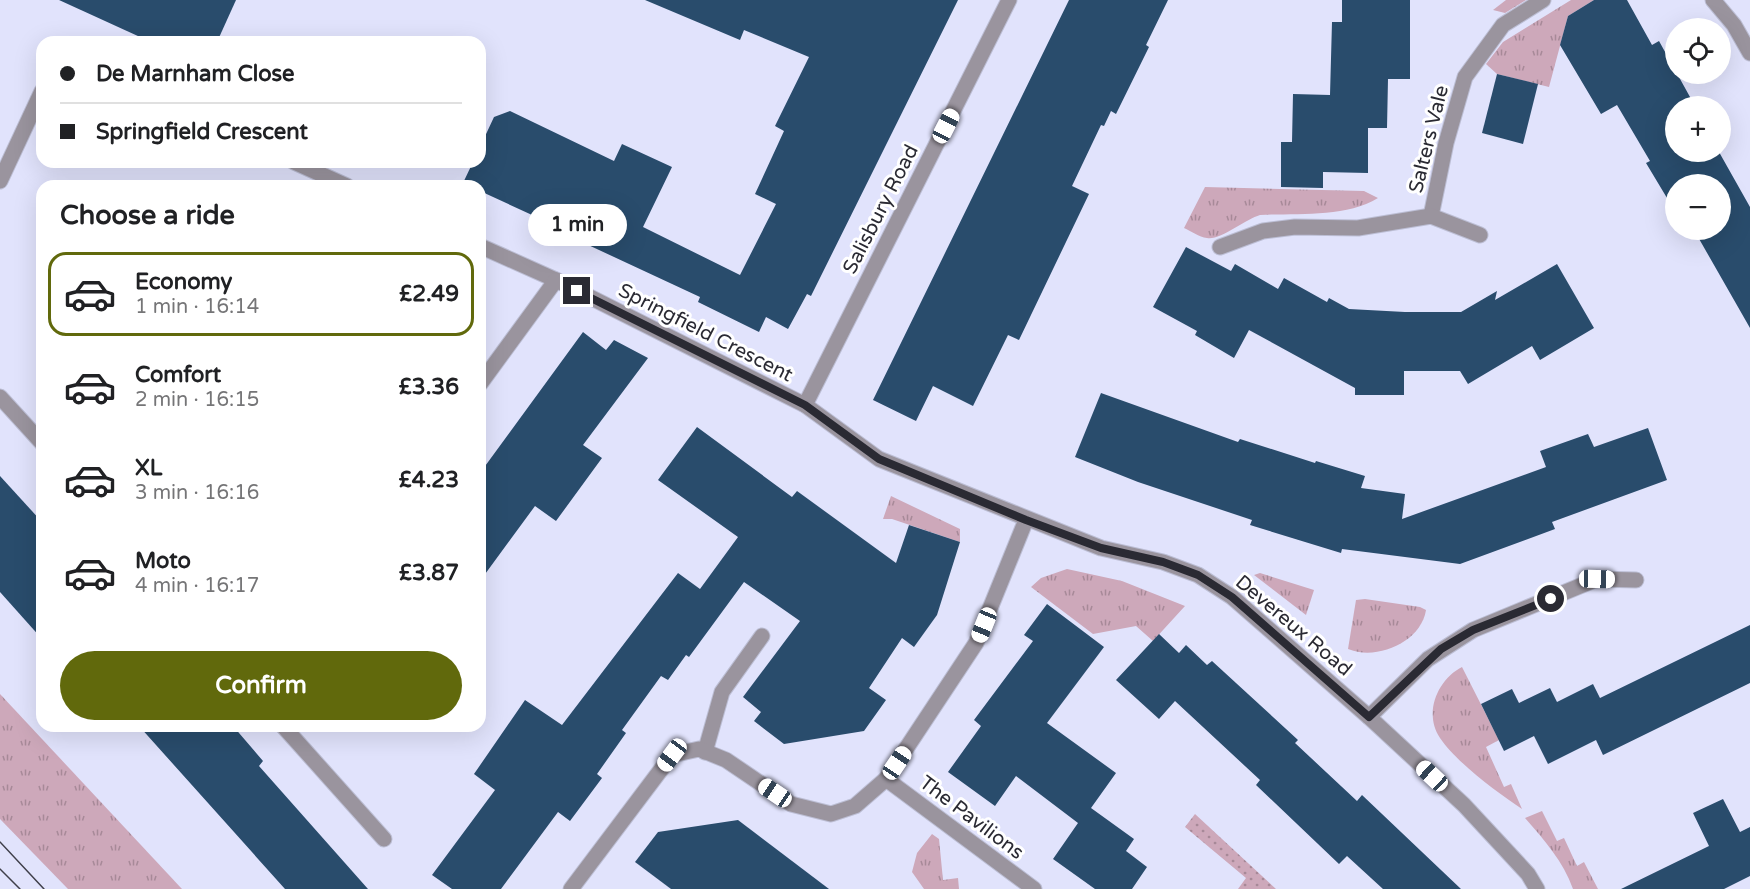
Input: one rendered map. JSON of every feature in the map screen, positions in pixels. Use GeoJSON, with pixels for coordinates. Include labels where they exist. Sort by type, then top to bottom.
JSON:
{"type":"FeatureCollection","features":[{"type":"Feature","properties":{"kind":"street","name":"Salisbury Road"},"geometry":{"type":"LineString","coordinates":[[805,405],[1009,0]]}},
{"type":"Feature","properties":{"kind":"street","name":"Salters Vale"},"geometry":{"type":"LineString","coordinates":[[1431,216],[1446,143],[1465,77],[1503,25],[1543,0]]}},
{"type":"Feature","properties":{"kind":"street"},"geometry":{"type":"LineString","coordinates":[[1713,0],[1734,26],[1750,53]]}},
{"type":"Feature","properties":{"kind":"street"},"geometry":{"type":"LineString","coordinates":[[1724,0],[1734,26]]}},
{"type":"Feature","properties":{"kind":"street"},"geometry":{"type":"LineString","coordinates":[[0,181],[36,103]]}},
{"type":"Feature","properties":{"kind":"street"},"geometry":{"type":"LineString","coordinates":[[307,168],[334,180]]}},
{"type":"Feature","properties":{"kind":"street","name":"Salters Vale"},"geometry":{"type":"LineString","coordinates":[[1220,247],[1263,231],[1295,227],[1358,228],[1431,216],[1480,235]]}},
{"type":"Feature","properties":{"kind":"street","name":"Springfield Crescent"},"geometry":{"type":"LineString","coordinates":[[486,249],[556,280],[805,405]]}},
{"type":"Feature","properties":{"kind":"street"},"geometry":{"type":"LineString","coordinates":[[486,376],[556,280]]}},
{"type":"Feature","properties":{"kind":"street"},"geometry":{"type":"LineString","coordinates":[[0,397],[36,436]]}},
{"type":"Feature","properties":{"kind":"street","name":"Devereux Road"},"geometry":{"type":"LineString","coordinates":[[805,405],[879,459],[1026,520],[1101,548],[1163,562],[1198,575],[1232,597],[1369,717],[1464,805],[1528,874],[1537,889]]}},
{"type":"Feature","properties":{"kind":"street"},"geometry":{"type":"LineString","coordinates":[[572,889],[672,755],[699,749],[726,760],[791,804],[831,814],[855,806],[886,779],[976,644],[1026,520]]}},
{"type":"Feature","properties":{"kind":"street"},"geometry":{"type":"LineString","coordinates":[[1369,717],[1428,659],[1473,630],[1597,579],[1636,580]]}},
{"type":"Feature","properties":{"kind":"street"},"geometry":{"type":"LineString","coordinates":[[705,752],[722,692],[762,636]]}},
{"type":"Feature","properties":{"kind":"street"},"geometry":{"type":"LineString","coordinates":[[288,732],[384,839]]}},
{"type":"Feature","properties":{"kind":"street","name":"The Pavilions"},"geometry":{"type":"LineString","coordinates":[[886,779],[1034,889]]}},
{"type":"Feature","properties":{"kind":"green space"},"geometry":{"type":"Polygon","coordinates":[[[1506,0],[1526,0],[1505,13],[1493,10],[1506,0]]]}},
{"type":"Feature","properties":{"kind":"green space"},"geometry":{"type":"Polygon","coordinates":[[[1571,0],[1594,0],[1568,16],[1549,87],[1497,74],[1486,64],[1503,42],[1571,0]]]}},
{"type":"Feature","properties":{"kind":"green space"},"geometry":{"type":"Polygon","coordinates":[[[1205,187],[1364,191],[1378,198],[1351,209],[1336,212],[1260,215],[1225,233],[1207,238],[1184,228],[1205,187]]]}},
{"type":"Feature","properties":{"kind":"green space"},"geometry":{"type":"Polygon","coordinates":[[[891,496],[960,529],[960,542],[892,519],[883,519],[891,496]]]}},
{"type":"Feature","properties":{"kind":"green space"},"geometry":{"type":"Polygon","coordinates":[[[1067,569],[1122,581],[1185,606],[1153,641],[1136,626],[1093,634],[1031,587],[1041,578],[1067,569]]]}},
{"type":"Feature","properties":{"kind":"green space"},"geometry":{"type":"Polygon","coordinates":[[[1260,573],[1314,590],[1306,615],[1254,575],[1260,573]]]}},
{"type":"Feature","properties":{"kind":"green space"},"geometry":{"type":"Polygon","coordinates":[[[1365,599],[1420,607],[1426,610],[1416,631],[1407,640],[1384,650],[1359,652],[1348,649],[1356,600],[1365,599]]]}},
{"type":"Feature","properties":{"kind":"green space"},"geometry":{"type":"Polygon","coordinates":[[[1462,667],[1499,740],[1486,747],[1504,787],[1511,784],[1522,809],[1467,767],[1447,747],[1435,728],[1433,708],[1440,688],[1453,672],[1462,667]]]}},
{"type":"Feature","properties":{"kind":"green space"},"geometry":{"type":"Polygon","coordinates":[[[0,694],[182,889],[68,889],[0,819],[0,694]]]}},
{"type":"Feature","properties":{"kind":"green space"},"geometry":{"type":"Polygon","coordinates":[[[1542,811],[1557,841],[1564,838],[1577,866],[1584,862],[1598,889],[1573,889],[1559,860],[1525,818],[1542,811]]]}},
{"type":"Feature","properties":{"kind":"green space"},"geometry":{"type":"Polygon","coordinates":[[[1195,814],[1276,889],[1238,889],[1246,878],[1185,827],[1195,814]]]}},
{"type":"Feature","properties":{"kind":"green space"},"geometry":{"type":"Polygon","coordinates":[[[932,834],[939,839],[943,880],[958,878],[959,889],[924,889],[912,872],[917,853],[932,834]]]}},
{"type":"Feature","properties":{"kind":"building"},"geometry":{"type":"Polygon","coordinates":[[[59,0],[236,0],[220,36],[138,36],[59,0]]]}},
{"type":"Feature","properties":{"kind":"building"},"geometry":{"type":"Polygon","coordinates":[[[645,0],[958,0],[811,296],[807,294],[788,329],[766,317],[759,332],[698,302],[700,297],[541,223],[543,220],[486,194],[486,180],[464,180],[470,168],[486,168],[486,134],[494,117],[510,111],[614,161],[622,144],[672,167],[643,227],[740,275],[776,204],[755,194],[784,131],[775,126],[809,57],[744,30],[740,40],[645,0]]]}},
{"type":"Feature","properties":{"kind":"building"},"geometry":{"type":"Polygon","coordinates":[[[1069,0],[1168,0],[1146,45],[1149,47],[1116,114],[1111,111],[1104,126],[1101,125],[1072,186],[1089,194],[1019,340],[1008,335],[973,406],[933,386],[916,421],[873,400],[1069,0]]]}},
{"type":"Feature","properties":{"kind":"building"},"geometry":{"type":"Polygon","coordinates":[[[1342,0],[1410,0],[1410,79],[1388,79],[1387,128],[1368,128],[1368,173],[1323,172],[1323,188],[1281,187],[1281,142],[1292,142],[1293,94],[1330,95],[1332,22],[1342,22],[1342,0]]]}},
{"type":"Feature","properties":{"kind":"building"},"geometry":{"type":"Polygon","coordinates":[[[1594,0],[1627,0],[1652,45],[1659,41],[1665,52],[1665,84],[1683,84],[1689,96],[1665,96],[1665,162],[1725,162],[1750,207],[1750,328],[1700,240],[1731,240],[1731,174],[1665,174],[1665,195],[1646,163],[1650,161],[1617,105],[1601,114],[1560,45],[1568,16],[1594,0]]]}},
{"type":"Feature","properties":{"kind":"building"},"geometry":{"type":"Polygon","coordinates":[[[1497,74],[1538,84],[1523,144],[1482,133],[1497,74]]]}},
{"type":"Feature","properties":{"kind":"building"},"geometry":{"type":"Polygon","coordinates":[[[1186,247],[1231,271],[1235,264],[1278,289],[1284,278],[1327,302],[1329,298],[1349,309],[1405,312],[1461,312],[1497,291],[1495,300],[1557,264],[1594,328],[1540,360],[1532,346],[1468,384],[1460,371],[1404,371],[1404,395],[1355,395],[1355,388],[1249,330],[1234,358],[1195,335],[1197,331],[1153,307],[1186,247]]]}},
{"type":"Feature","properties":{"kind":"building"},"geometry":{"type":"Polygon","coordinates":[[[583,332],[606,350],[614,340],[648,358],[583,445],[602,458],[556,521],[535,506],[486,573],[486,465],[583,332]]]}},
{"type":"Feature","properties":{"kind":"building"},"geometry":{"type":"Polygon","coordinates":[[[1101,393],[1238,442],[1240,439],[1365,476],[1361,488],[1405,494],[1402,519],[1546,467],[1540,451],[1588,434],[1594,447],[1648,428],[1667,480],[1552,522],[1555,529],[1460,564],[1342,549],[1341,553],[1250,525],[1252,520],[1138,482],[1075,457],[1101,393]]]}},
{"type":"Feature","properties":{"kind":"building"},"geometry":{"type":"Polygon","coordinates":[[[697,427],[792,497],[797,491],[896,563],[909,525],[960,542],[937,615],[914,647],[902,638],[869,688],[886,700],[864,731],[784,744],[754,721],[761,712],[743,697],[800,621],[744,582],[689,657],[686,655],[668,680],[661,676],[622,730],[626,733],[597,774],[602,778],[570,821],[558,812],[501,889],[452,889],[432,875],[495,790],[474,774],[525,700],[562,725],[678,573],[700,589],[738,537],[658,480],[697,427]]]}},
{"type":"Feature","properties":{"kind":"building"},"geometry":{"type":"Polygon","coordinates":[[[0,476],[36,515],[36,632],[0,592],[0,476]]]}},
{"type":"Feature","properties":{"kind":"building"},"geometry":{"type":"Polygon","coordinates":[[[1047,604],[1104,647],[1047,723],[1116,773],[1091,808],[1134,839],[1126,851],[1147,867],[1132,889],[1095,889],[1053,859],[1078,823],[1016,776],[995,806],[948,772],[981,726],[974,720],[1033,641],[1024,635],[1047,604]]]}},
{"type":"Feature","properties":{"kind":"building"},"geometry":{"type":"Polygon","coordinates":[[[1750,625],[1750,683],[1603,755],[1596,740],[1548,764],[1534,736],[1504,751],[1481,704],[1512,689],[1519,703],[1550,688],[1557,702],[1593,684],[1600,698],[1750,625]]]}},
{"type":"Feature","properties":{"kind":"building"},"geometry":{"type":"Polygon","coordinates":[[[1159,634],[1179,653],[1186,645],[1207,665],[1212,661],[1298,740],[1295,743],[1357,801],[1362,795],[1461,889],[1383,889],[1347,856],[1339,864],[1256,785],[1260,780],[1175,701],[1159,719],[1116,680],[1159,634]]]}},
{"type":"Feature","properties":{"kind":"building"},"geometry":{"type":"Polygon","coordinates":[[[144,732],[238,732],[263,761],[259,766],[368,889],[285,889],[144,732]]]}},
{"type":"Feature","properties":{"kind":"building"},"geometry":{"type":"Polygon","coordinates":[[[1723,799],[1740,832],[1750,827],[1750,876],[1724,889],[1621,889],[1709,846],[1693,813],[1723,799]]]}},
{"type":"Feature","properties":{"kind":"building"},"geometry":{"type":"Polygon","coordinates":[[[738,820],[829,889],[671,889],[635,862],[658,832],[738,820]]]}},
{"type":"Feature","properties":{"kind":"tram line"},"geometry":{"type":"LineString","coordinates":[[0,842],[44,889]]}},
{"type":"Feature","properties":{"kind":"tram line"},"geometry":{"type":"LineString","coordinates":[[0,869],[20,889]]}},
{"type":"Feature","properties":{"kind":"route"},"geometry":{"type":"LineString","coordinates":[[577,291],[805,405],[879,459],[1026,520],[1101,548],[1163,562],[1198,575],[1232,597],[1369,717],[1441,649],[1473,630],[1551,599]]}}]}
